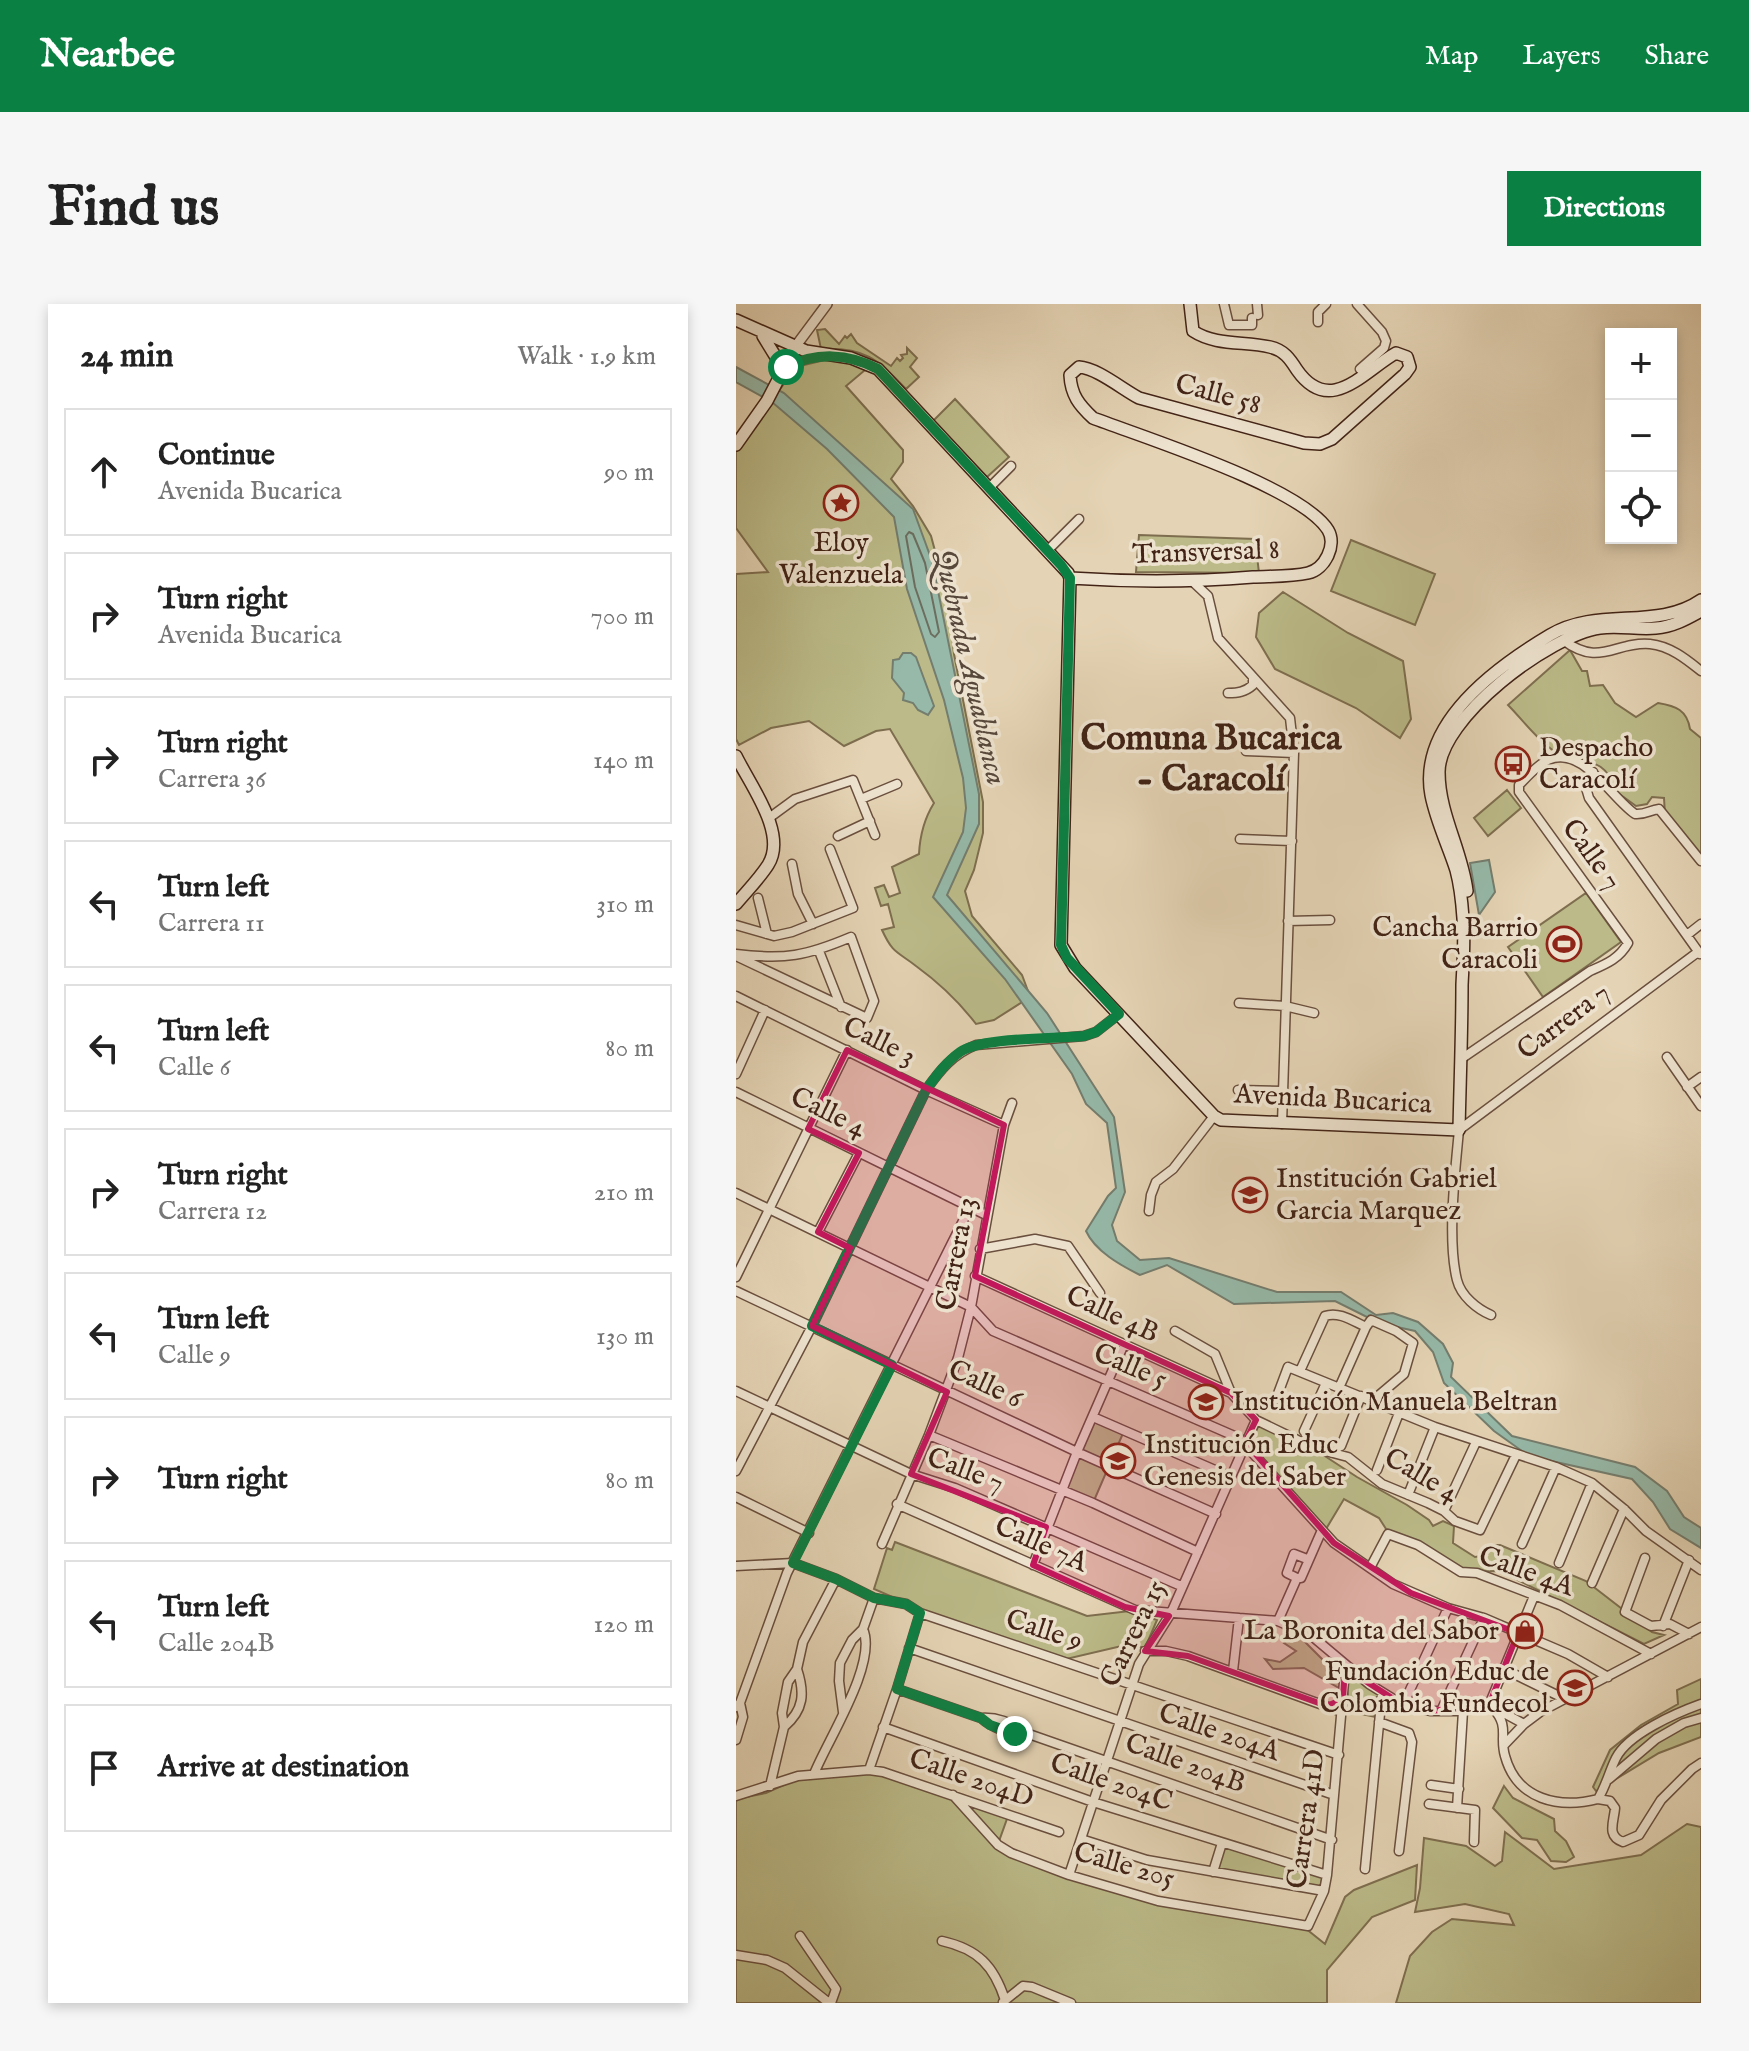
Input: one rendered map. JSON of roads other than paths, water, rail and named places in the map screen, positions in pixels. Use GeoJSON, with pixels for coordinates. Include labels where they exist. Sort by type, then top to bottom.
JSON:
{"type":"FeatureCollection","features":[{"type":"Feature","properties":{"kind":"main road","name":"Calle 58"},"geometry":{"type":"LineString","coordinates":[[1190,304],[1193,331],[1203,337],[1281,351],[1302,377],[1327,391],[1347,387],[1396,353],[1407,357],[1410,367],[1405,374],[1332,439],[1320,444],[1304,443],[1139,398],[1091,368],[1079,367],[1070,375],[1071,389],[1078,404],[1093,418],[1260,482],[1316,516],[1331,536],[1331,548]]}},
{"type":"Feature","properties":{"kind":"main road"},"geometry":{"type":"LineString","coordinates":[[736,320],[794,349],[851,358],[878,369],[1070,578]]}},
{"type":"Feature","properties":{"kind":"main road"},"geometry":{"type":"LineString","coordinates":[[760,332],[784,367]]}},
{"type":"Feature","properties":{"kind":"main road"},"geometry":{"type":"LineString","coordinates":[[739,441],[794,349]]}},
{"type":"Feature","properties":{"kind":"main road"},"geometry":{"type":"LineString","coordinates":[[784,367],[799,360],[823,356]]}},
{"type":"Feature","properties":{"kind":"main road","name":"Transversal 8"},"geometry":{"type":"LineString","coordinates":[[1070,578],[1192,581],[1309,573],[1326,559],[1331,548]]}},
{"type":"Feature","properties":{"kind":"main road","name":"Avenida Bucarica"},"geometry":{"type":"LineString","coordinates":[[1070,578],[1061,945],[1067,958],[1221,1120],[1459,1130]]}},
{"type":"Feature","properties":{"kind":"main road"},"geometry":{"type":"LineString","coordinates":[[1459,1130],[1463,919],[1457,873],[1431,796],[1429,770],[1436,743],[1451,717],[1489,680],[1563,627],[1608,617],[1659,617],[1688,608],[1701,600]]}},
{"type":"Feature","properties":{"kind":"main road"},"geometry":{"type":"LineString","coordinates":[[1463,919],[1467,896],[1464,870],[1448,828],[1439,769],[1443,751],[1455,729],[1483,698],[1563,640],[1599,628],[1656,628],[1685,620],[1701,611]]}},
{"type":"Feature","properties":{"kind":"main road"},"geometry":{"type":"LineString","coordinates":[[736,756],[769,818],[774,835],[770,863],[736,904]]}},
{"type":"Feature","properties":{"kind":"street"},"geometry":{"type":"LineString","coordinates":[[794,349],[827,304]]}},
{"type":"Feature","properties":{"kind":"street"},"geometry":{"type":"LineString","coordinates":[[1224,304],[1229,325],[1254,320],[1257,304]]}},
{"type":"Feature","properties":{"kind":"street"},"geometry":{"type":"LineString","coordinates":[[1318,322],[1318,312],[1326,304]]}},
{"type":"Feature","properties":{"kind":"street"},"geometry":{"type":"LineString","coordinates":[[1357,304],[1382,332],[1386,341],[1384,348],[1360,369]]}},
{"type":"Feature","properties":{"kind":"street"},"geometry":{"type":"LineString","coordinates":[[805,331],[815,350],[823,356]]}},
{"type":"Feature","properties":{"kind":"street"},"geometry":{"type":"LineString","coordinates":[[989,488],[1011,466]]}},
{"type":"Feature","properties":{"kind":"street"},"geometry":{"type":"LineString","coordinates":[[1047,551],[1079,519]]}},
{"type":"Feature","properties":{"kind":"street"},"geometry":{"type":"LineString","coordinates":[[1208,596],[1219,580]]}},
{"type":"Feature","properties":{"kind":"street"},"geometry":{"type":"LineString","coordinates":[[1192,581],[1208,596],[1218,638],[1290,718],[1294,753],[1282,1124]]}},
{"type":"Feature","properties":{"kind":"street"},"geometry":{"type":"LineString","coordinates":[[1563,640],[1584,652],[1596,653],[1648,644],[1682,656],[1701,671]]}},
{"type":"Feature","properties":{"kind":"street"},"geometry":{"type":"LineString","coordinates":[[1228,693],[1248,689],[1253,685],[1253,678]]}},
{"type":"Feature","properties":{"kind":"street"},"geometry":{"type":"LineString","coordinates":[[1246,751],[1294,753]]}},
{"type":"Feature","properties":{"kind":"street","name":"Calle 7"},"geometry":{"type":"LineString","coordinates":[[1461,1059],[1590,971],[1610,962],[1622,953],[1628,943],[1519,792],[1519,785],[1548,759],[1564,758],[1580,763],[1593,772]]}},
{"type":"Feature","properties":{"kind":"street"},"geometry":{"type":"LineString","coordinates":[[1700,954],[1589,798],[1586,788],[1593,772],[1635,814],[1643,815],[1659,809],[1701,861]]}},
{"type":"Feature","properties":{"kind":"street"},"geometry":{"type":"LineString","coordinates":[[769,818],[795,799],[853,780],[875,835]]}},
{"type":"Feature","properties":{"kind":"street"},"geometry":{"type":"LineString","coordinates":[[861,799],[897,784]]}},
{"type":"Feature","properties":{"kind":"street"},"geometry":{"type":"LineString","coordinates":[[838,836],[870,821]]}},
{"type":"Feature","properties":{"kind":"street"},"geometry":{"type":"LineString","coordinates":[[1240,839],[1292,841]]}},
{"type":"Feature","properties":{"kind":"street"},"geometry":{"type":"LineString","coordinates":[[736,925],[774,936],[853,908],[830,849]]}},
{"type":"Feature","properties":{"kind":"street"},"geometry":{"type":"LineString","coordinates":[[792,864],[798,894],[813,924]]}},
{"type":"Feature","properties":{"kind":"street"},"geometry":{"type":"LineString","coordinates":[[758,898],[767,934]]}},
{"type":"Feature","properties":{"kind":"street"},"geometry":{"type":"LineString","coordinates":[[1288,921],[1330,920]]}},
{"type":"Feature","properties":{"kind":"street"},"geometry":{"type":"LineString","coordinates":[[1687,935],[1701,924]]}},
{"type":"Feature","properties":{"kind":"street"},"geometry":{"type":"LineString","coordinates":[[851,937],[874,1001],[867,1018],[736,955],[791,958],[819,951],[851,937]]}},
{"type":"Feature","properties":{"kind":"street"},"geometry":{"type":"LineString","coordinates":[[819,951],[841,1008]]}},
{"type":"Feature","properties":{"kind":"street","name":"Carrera 7"},"geometry":{"type":"LineString","coordinates":[[1459,1130],[1700,954]]}},
{"type":"Feature","properties":{"kind":"street","name":"Calle 3"},"geometry":{"type":"LineString","coordinates":[[736,996],[1004,1125]]}},
{"type":"Feature","properties":{"kind":"street"},"geometry":{"type":"LineString","coordinates":[[1239,1003],[1285,1006],[1314,1013]]}},
{"type":"Feature","properties":{"kind":"street"},"geometry":{"type":"LineString","coordinates":[[736,1074],[765,1010]]}},
{"type":"Feature","properties":{"kind":"street"},"geometry":{"type":"LineString","coordinates":[[738,1474],[926,1090],[943,1067],[962,1050],[976,1045],[1066,1038],[1096,1032],[1119,1014]]}},
{"type":"Feature","properties":{"kind":"street"},"geometry":{"type":"LineString","coordinates":[[736,1277],[847,1050]]}},
{"type":"Feature","properties":{"kind":"street"},"geometry":{"type":"LineString","coordinates":[[1667,1057],[1701,1106]]}},
{"type":"Feature","properties":{"kind":"street"},"geometry":{"type":"LineString","coordinates":[[1687,1087],[1701,1077]]}},
{"type":"Feature","properties":{"kind":"street"},"geometry":{"type":"LineString","coordinates":[[1238,1090],[1282,1091]]}},
{"type":"Feature","properties":{"kind":"street","name":"Calle 4"},"geometry":{"type":"LineString","coordinates":[[736,1092],[986,1215]]}},
{"type":"Feature","properties":{"kind":"street","name":"Carrera 13"},"geometry":{"type":"LineString","coordinates":[[882,1544],[947,1392],[971,1307],[1004,1125],[1012,1103]]}},
{"type":"Feature","properties":{"kind":"street"},"geometry":{"type":"LineString","coordinates":[[1266,1123],[1282,1105]]}},
{"type":"Feature","properties":{"kind":"street"},"geometry":{"type":"LineString","coordinates":[[1149,1211],[1156,1182],[1173,1169],[1214,1116]]}},
{"type":"Feature","properties":{"kind":"street"},"geometry":{"type":"LineString","coordinates":[[1459,1130],[1453,1250],[1457,1283],[1480,1310],[1491,1315]]}},
{"type":"Feature","properties":{"kind":"street"},"geometry":{"type":"LineString","coordinates":[[818,1232],[859,1153]]}},
{"type":"Feature","properties":{"kind":"street","name":"Calle 5"},"geometry":{"type":"LineString","coordinates":[[736,1193],[971,1307],[993,1331],[1239,1438],[1334,1543],[1370,1568],[1411,1593],[1484,1618],[1589,1665],[1608,1677]]}},
{"type":"Feature","properties":{"kind":"street"},"geometry":{"type":"LineString","coordinates":[[736,1740],[743,1717],[743,1708],[738,1705],[773,1606],[970,1207]]}},
{"type":"Feature","properties":{"kind":"street"},"geometry":{"type":"LineString","coordinates":[[980,1249],[1035,1239],[1068,1246],[1100,1293]]}},
{"type":"Feature","properties":{"kind":"street","name":"Calle 4B"},"geometry":{"type":"LineString","coordinates":[[975,1276],[1231,1393]]}},
{"type":"Feature","properties":{"kind":"street","name":"Calle 6"},"geometry":{"type":"LineString","coordinates":[[736,1291],[947,1392],[1216,1514]]}},
{"type":"Feature","properties":{"kind":"street"},"geometry":{"type":"LineString","coordinates":[[1300,1371],[1325,1316],[1346,1317],[1366,1327]]}},
{"type":"Feature","properties":{"kind":"street"},"geometry":{"type":"LineString","coordinates":[[1339,1388],[1371,1320],[1413,1343],[1404,1374],[1378,1396],[1376,1402]]}},
{"type":"Feature","properties":{"kind":"street"},"geometry":{"type":"LineString","coordinates":[[1175,1331],[1215,1354],[1231,1393],[1256,1420]]}},
{"type":"Feature","properties":{"kind":"street"},"geometry":{"type":"LineString","coordinates":[[1033,1565],[1046,1527],[1124,1344]]}},
{"type":"Feature","properties":{"kind":"street"},"geometry":{"type":"LineString","coordinates":[[1276,1399],[1288,1367],[1435,1427],[1556,1467],[1592,1483],[1646,1531],[1701,1570]]}},
{"type":"Feature","properties":{"kind":"street"},"geometry":{"type":"LineString","coordinates":[[1304,1431],[1326,1383]]}},
{"type":"Feature","properties":{"kind":"street","name":"Calle 7"},"geometry":{"type":"LineString","coordinates":[[736,1391],[911,1474],[955,1488],[1181,1586]]}},
{"type":"Feature","properties":{"kind":"street"},"geometry":{"type":"LineString","coordinates":[[1341,1446],[1361,1396]]}},
{"type":"Feature","properties":{"kind":"street"},"geometry":{"type":"LineString","coordinates":[[1377,1470],[1399,1413]]}},
{"type":"Feature","properties":{"kind":"street"},"geometry":{"type":"LineString","coordinates":[[1093,1417],[1231,1477]]}},
{"type":"Feature","properties":{"kind":"street","name":"Calle 4"},"geometry":{"type":"LineString","coordinates":[[1256,1420],[1314,1448],[1348,1457],[1382,1484],[1444,1511],[1455,1521],[1480,1530],[1516,1455]]}},
{"type":"Feature","properties":{"kind":"street","name":"Carrera 15"},"geometry":{"type":"LineString","coordinates":[[1069,1875],[1131,1683],[1145,1651],[1171,1613],[1256,1420]]}},
{"type":"Feature","properties":{"kind":"street"},"geometry":{"type":"LineString","coordinates":[[1408,1495],[1435,1427]]}},
{"type":"Feature","properties":{"kind":"street"},"geometry":{"type":"LineString","coordinates":[[929,1435],[1062,1490],[1198,1552]]}},
{"type":"Feature","properties":{"kind":"street"},"geometry":{"type":"LineString","coordinates":[[1444,1511],[1476,1442]]}},
{"type":"Feature","properties":{"kind":"street"},"geometry":{"type":"LineString","coordinates":[[1522,1544],[1556,1467]]}},
{"type":"Feature","properties":{"kind":"street"},"geometry":{"type":"LineString","coordinates":[[1559,1563],[1592,1483]]}},
{"type":"Feature","properties":{"kind":"street"},"geometry":{"type":"LineString","coordinates":[[736,1497],[809,1533]]}},
{"type":"Feature","properties":{"kind":"street","name":"Calle 7A"},"geometry":{"type":"LineString","coordinates":[[897,1504],[1125,1607],[1144,1612],[1171,1613]]}},
{"type":"Feature","properties":{"kind":"street"},"geometry":{"type":"LineString","coordinates":[[1592,1583],[1624,1509]]}},
{"type":"Feature","properties":{"kind":"street"},"geometry":{"type":"LineString","coordinates":[[1278,1621],[1322,1530]]}},
{"type":"Feature","properties":{"kind":"street","name":"Calle 4A"},"geometry":{"type":"LineString","coordinates":[[1370,1568],[1388,1534],[1418,1545],[1461,1572],[1477,1573],[1560,1605],[1651,1654]]}},
{"type":"Feature","properties":{"kind":"street"},"geometry":{"type":"LineString","coordinates":[[1297,1578],[1287,1573],[1294,1554],[1307,1559]]}},
{"type":"Feature","properties":{"kind":"street"},"geometry":{"type":"LineString","coordinates":[[1645,1558],[1625,1612],[1651,1626],[1676,1626],[1689,1634]]}},
{"type":"Feature","properties":{"kind":"street"},"geometry":{"type":"LineString","coordinates":[[1663,1626],[1689,1560]]}},
{"type":"Feature","properties":{"kind":"street","name":"Calle 9"},"geometry":{"type":"LineString","coordinates":[[736,1566],[793,1563],[874,1598],[899,1601],[920,1613],[1339,1755]]}},
{"type":"Feature","properties":{"kind":"street"},"geometry":{"type":"LineString","coordinates":[[770,1786],[784,1727],[782,1713],[788,1682],[797,1669],[803,1642],[836,1579]]}},
{"type":"Feature","properties":{"kind":"street"},"geometry":{"type":"LineString","coordinates":[[1489,1705],[1534,1596]]}},
{"type":"Feature","properties":{"kind":"street"},"geometry":{"type":"LineString","coordinates":[[844,1712],[839,1681],[840,1663],[852,1640],[863,1629],[874,1598]]}},
{"type":"Feature","properties":{"kind":"street"},"geometry":{"type":"LineString","coordinates":[[1403,1705],[1448,1608]]}},
{"type":"Feature","properties":{"kind":"street"},"geometry":{"type":"LineString","coordinates":[[869,1770],[920,1613]]}},
{"type":"Feature","properties":{"kind":"street"},"geometry":{"type":"LineString","coordinates":[[1171,1613],[1278,1621],[1313,1637],[1382,1693],[1403,1705],[1441,1711],[1463,1711],[1489,1705],[1524,1724]]}},
{"type":"Feature","properties":{"kind":"street"},"geometry":{"type":"LineString","coordinates":[[1233,1671],[1239,1618]]}},
{"type":"Feature","properties":{"kind":"street"},"geometry":{"type":"LineString","coordinates":[[1441,1711],[1484,1618]]}},
{"type":"Feature","properties":{"kind":"street"},"geometry":{"type":"LineString","coordinates":[[1503,1746],[1524,1724],[1565,1699],[1701,1627]]}},
{"type":"Feature","properties":{"kind":"street"},"geometry":{"type":"LineString","coordinates":[[814,1774],[844,1712],[862,1665],[866,1637],[863,1629]]}},
{"type":"Feature","properties":{"kind":"street","name":"Calle 204A"},"geometry":{"type":"LineString","coordinates":[[909,1648],[1334,1795]]}},
{"type":"Feature","properties":{"kind":"street"},"geometry":{"type":"LineString","coordinates":[[1145,1651],[1188,1656],[1342,1712]]}},
{"type":"Feature","properties":{"kind":"street","name":"Carrera 41D"},"geometry":{"type":"LineString","coordinates":[[1308,1926],[1324,1891],[1327,1875],[1344,1682],[1349,1667]]}},
{"type":"Feature","properties":{"kind":"street"},"geometry":{"type":"LineString","coordinates":[[784,1727],[794,1718],[803,1698],[797,1669]]}},
{"type":"Feature","properties":{"kind":"street"},"geometry":{"type":"LineString","coordinates":[[1504,1669],[1565,1699]]}},
{"type":"Feature","properties":{"kind":"street","name":"Calle 204B"},"geometry":{"type":"LineString","coordinates":[[897,1689],[981,1718],[992,1718],[1023,1732],[1332,1840]]}},
{"type":"Feature","properties":{"kind":"street"},"geometry":{"type":"LineString","coordinates":[[1365,1869],[1382,1693]]}},
{"type":"Feature","properties":{"kind":"street"},"geometry":{"type":"LineString","coordinates":[[1327,1706],[1343,1699]]}},
{"type":"Feature","properties":{"kind":"street"},"geometry":{"type":"LineString","coordinates":[[1598,1799],[1617,1754],[1645,1731],[1674,1714],[1701,1704]]}},
{"type":"Feature","properties":{"kind":"street"},"geometry":{"type":"LineString","coordinates":[[1489,1705],[1505,1726],[1503,1746],[1514,1776],[1540,1798],[1564,1805],[1598,1799],[1610,1801],[1615,1808],[1612,1832],[1623,1842],[1639,1835],[1661,1800],[1701,1763]]}},
{"type":"Feature","properties":{"kind":"street"},"geometry":{"type":"LineString","coordinates":[[1457,1808],[1463,1711]]}},
{"type":"Feature","properties":{"kind":"street"},"geometry":{"type":"LineString","coordinates":[[1608,1780],[1656,1739],[1684,1723],[1701,1718]]}},
{"type":"Feature","properties":{"kind":"street"},"geometry":{"type":"LineString","coordinates":[[1379,1722],[1409,1733],[1412,1742],[1399,1851]]}},
{"type":"Feature","properties":{"kind":"street","name":"Calle 204C"},"geometry":{"type":"LineString","coordinates":[[883,1727],[1093,1802],[1327,1875]]}},
{"type":"Feature","properties":{"kind":"street","name":"Calle 204D"},"geometry":{"type":"LineString","coordinates":[[736,1796],[798,1776],[869,1770],[883,1772],[1059,1832]]}},
{"type":"Feature","properties":{"kind":"street"},"geometry":{"type":"LineString","coordinates":[[1431,1785],[1459,1789]]}},
{"type":"Feature","properties":{"kind":"street","name":"Calle 205"},"geometry":{"type":"LineString","coordinates":[[953,1795],[998,1845],[1069,1875],[1158,1901],[1308,1926]]}},
{"type":"Feature","properties":{"kind":"street"},"geometry":{"type":"LineString","coordinates":[[1429,1804],[1476,1812],[1474,1842]]}},
{"type":"Feature","properties":{"kind":"street"},"geometry":{"type":"LineString","coordinates":[[1081,1839],[1147,1860],[1324,1891]]}},
{"type":"Feature","properties":{"kind":"street"},"geometry":{"type":"LineString","coordinates":[[1213,1872],[1222,1843]]}},
{"type":"Feature","properties":{"kind":"street"},"geometry":{"type":"LineString","coordinates":[[736,1955],[767,1960],[785,1968],[830,2003],[836,1989],[800,1936]]}},
{"type":"Feature","properties":{"kind":"street"},"geometry":{"type":"LineString","coordinates":[[942,1941],[963,1946],[977,1955],[998,1980],[1004,2002],[1023,1986],[1071,2003]]}},
{"type":"Feature","properties":{"kind":"water"},"geometry":{"type":"Polygon","coordinates":[[[736,367],[784,393],[913,509],[932,561],[979,794],[979,824],[947,895],[1047,1013],[1114,1117],[1125,1192],[1112,1225],[1117,1241],[1140,1260],[1169,1258],[1277,1292],[1341,1292],[1376,1315],[1393,1313],[1418,1322],[1443,1344],[1453,1363],[1451,1377],[1512,1436],[1635,1467],[1667,1491],[1684,1517],[1701,1528],[1701,1548],[1670,1529],[1653,1502],[1632,1479],[1529,1456],[1494,1431],[1444,1383],[1433,1352],[1415,1331],[1379,1323],[1335,1301],[1234,1304],[1167,1265],[1140,1275],[1116,1262],[1095,1245],[1086,1231],[1116,1188],[1107,1123],[1086,1104],[1072,1074],[1005,979],[933,897],[963,832],[966,808],[963,778],[944,700],[907,589],[894,517],[827,449],[772,402],[736,382],[736,367]]]}},
{"type":"Feature","properties":{"kind":"water"},"geometry":{"type":"Polygon","coordinates":[[[903,653],[916,657],[934,706],[928,715],[913,703],[903,700],[904,693],[892,678],[893,660],[899,659],[903,653]]]}},
{"type":"Feature","properties":{"kind":"water"},"geometry":{"type":"Polygon","coordinates":[[[1489,860],[1495,892],[1479,915],[1470,863],[1489,860]]]}},
{"type":"Feature","properties":{"kind":"place","name":"Eloy Valenzuela"},"geometry":{"type":"Point","coordinates":[841,503]}},
{"type":"Feature","properties":{"kind":"place","name":"Despacho Caracolí"},"geometry":{"type":"Point","coordinates":[1513,764]}},
{"type":"Feature","properties":{"kind":"place","name":"Cancha Barrio Caracoli"},"geometry":{"type":"Point","coordinates":[1564,944]}},
{"type":"Feature","properties":{"kind":"place","name":"Institución Gabriel Garcia Marquez"},"geometry":{"type":"Point","coordinates":[1250,1195]}},
{"type":"Feature","properties":{"kind":"place","name":"Institución Manuela Beltran"},"geometry":{"type":"Point","coordinates":[1206,1402]}},
{"type":"Feature","properties":{"kind":"place","name":"Institución Educ Genesis del Saber"},"geometry":{"type":"Point","coordinates":[1118,1461]}},
{"type":"Feature","properties":{"kind":"place","name":"La Boronita del Sabor"},"geometry":{"type":"Point","coordinates":[1525,1631]}},
{"type":"Feature","properties":{"kind":"place","name":"Fundación Educ de Colombia Fundecol"},"geometry":{"type":"Point","coordinates":[1575,1688]}},
{"type":"Feature","properties":{"kind":"district","name":"Comuna Bucarica - Caracolí"},"geometry":{"type":"Point","coordinates":[1211,760]}},
{"type":"Feature","properties":{"kind":"water label","name":"Quebrada Aguablanca"},"geometry":{"type":"Point","coordinates":[969,667]}}]}
